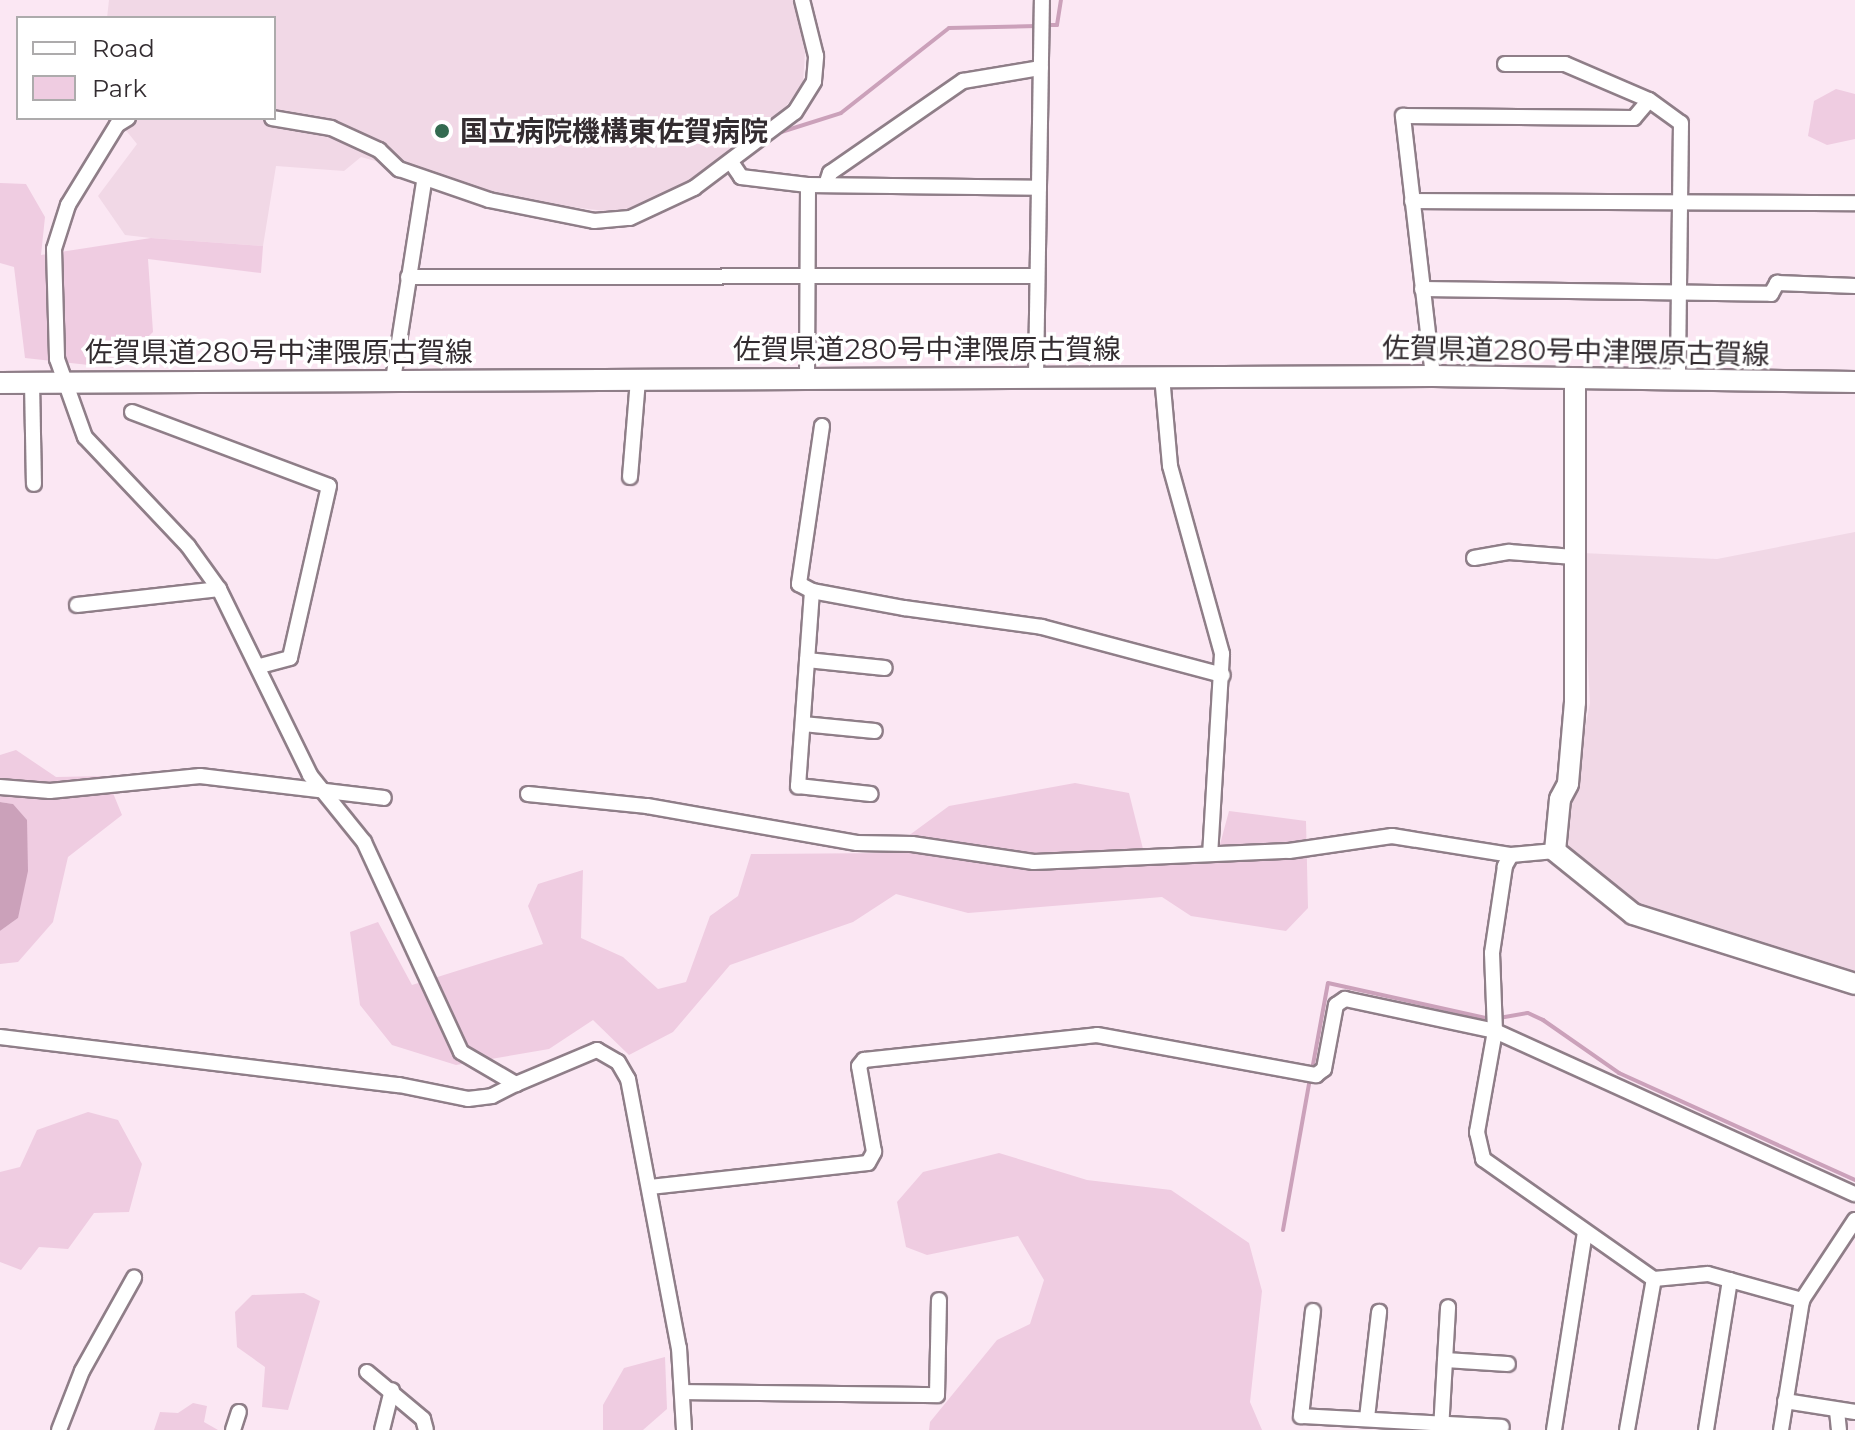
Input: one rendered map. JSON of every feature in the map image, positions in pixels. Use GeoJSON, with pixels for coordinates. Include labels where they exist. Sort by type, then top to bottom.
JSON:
{"type":"FeatureCollection","features":[{"type":"Feature","properties":{"kind":"main road","name":"佐賀県道280号中津隈原古賀線"},"geometry":{"type":"LineString","coordinates":[[0,383],[1162,376],[1855,382]]}},
{"type":"Feature","properties":{"kind":"main road"},"geometry":{"type":"LineString","coordinates":[[1575,379],[1575,702],[1568,784],[1560,799],[1555,851],[1633,914],[1855,984]]}},
{"type":"Feature","properties":{"kind":"street"},"geometry":{"type":"LineString","coordinates":[[276,119],[331,128],[379,150],[399,169],[424,181],[594,221],[630,218],[694,188],[795,112],[814,81],[816,56],[802,0]]}},
{"type":"Feature","properties":{"kind":"street"},"geometry":{"type":"LineString","coordinates":[[1036,377],[1042,0]]}},
{"type":"Feature","properties":{"kind":"street"},"geometry":{"type":"LineString","coordinates":[[1505,64],[1565,64],[1649,100],[1681,123],[1678,381]]}},
{"type":"Feature","properties":{"kind":"street"},"geometry":{"type":"LineString","coordinates":[[826,185],[830,173],[963,81],[1041,68]]}},
{"type":"Feature","properties":{"kind":"street"},"geometry":{"type":"LineString","coordinates":[[1433,376],[1403,116],[1634,118],[1649,100]]}},
{"type":"Feature","properties":{"kind":"street"},"geometry":{"type":"LineString","coordinates":[[125,120],[117,125],[58,232],[52,264],[61,381],[70,389],[85,437],[100,459],[188,546],[219,589],[260,666],[310,775],[364,842],[452,1038],[480,1065],[516,1084]]}},
{"type":"Feature","properties":{"kind":"street"},"geometry":{"type":"LineString","coordinates":[[731,162],[741,177],[808,185],[1039,188]]}},
{"type":"Feature","properties":{"kind":"street"},"geometry":{"type":"LineString","coordinates":[[393,380],[424,181]]}},
{"type":"Feature","properties":{"kind":"street"},"geometry":{"type":"LineString","coordinates":[[807,378],[808,185]]}},
{"type":"Feature","properties":{"kind":"street"},"geometry":{"type":"LineString","coordinates":[[1412,201],[1855,203]]}},
{"type":"Feature","properties":{"kind":"street"},"geometry":{"type":"LineString","coordinates":[[408,277],[1037,276]]}},
{"type":"Feature","properties":{"kind":"street"},"geometry":{"type":"LineString","coordinates":[[1422,289],[1771,294],[1777,283],[1855,286]]}},
{"type":"Feature","properties":{"kind":"street"},"geometry":{"type":"LineString","coordinates":[[1162,376],[1170,466],[1222,654],[1210,854]]}},
{"type":"Feature","properties":{"kind":"street"},"geometry":{"type":"LineString","coordinates":[[630,477],[638,379]]}},
{"type":"Feature","properties":{"kind":"street"},"geometry":{"type":"LineString","coordinates":[[32,382],[34,484]]}},
{"type":"Feature","properties":{"kind":"street"},"geometry":{"type":"LineString","coordinates":[[132,412],[329,486],[290,658],[260,666]]}},
{"type":"Feature","properties":{"kind":"street"},"geometry":{"type":"LineString","coordinates":[[822,426],[799,584],[812,591],[1042,627],[1223,675]]}},
{"type":"Feature","properties":{"kind":"street"},"geometry":{"type":"LineString","coordinates":[[1474,558],[1509,552],[1574,557]]}},
{"type":"Feature","properties":{"kind":"street"},"geometry":{"type":"LineString","coordinates":[[77,605],[219,589]]}},
{"type":"Feature","properties":{"kind":"street"},"geometry":{"type":"LineString","coordinates":[[812,591],[798,786],[871,794]]}},
{"type":"Feature","properties":{"kind":"street"},"geometry":{"type":"LineString","coordinates":[[807,660],[885,668]]}},
{"type":"Feature","properties":{"kind":"street"},"geometry":{"type":"LineString","coordinates":[[803,724],[875,731]]}},
{"type":"Feature","properties":{"kind":"street"},"geometry":{"type":"LineString","coordinates":[[0,787],[50,791],[200,776],[384,798]]}},
{"type":"Feature","properties":{"kind":"street"},"geometry":{"type":"LineString","coordinates":[[528,794],[647,806],[857,843],[912,844],[984,858],[1034,862],[1289,851],[1392,836],[1511,855],[1555,851]]}},
{"type":"Feature","properties":{"kind":"street"},"geometry":{"type":"LineString","coordinates":[[1511,855],[1505,866],[1492,953],[1495,1031],[1477,1132],[1483,1159],[1654,1279],[1708,1274],[1802,1300]]}},
{"type":"Feature","properties":{"kind":"street"},"geometry":{"type":"LineString","coordinates":[[650,1187],[868,1163],[874,1152],[859,1066],[884,1055],[1097,1035],[1311,1074],[1324,1069],[1336,1005],[1345,999],[1495,1031],[1855,1194]]}},
{"type":"Feature","properties":{"kind":"street"},"geometry":{"type":"LineString","coordinates":[[0,1037],[399,1085],[468,1099],[492,1096],[597,1050],[606,1052],[628,1079],[685,1392],[684,1430]]}},
{"type":"Feature","properties":{"kind":"street"},"geometry":{"type":"LineString","coordinates":[[1781,1430],[1802,1300],[1855,1220]]}},
{"type":"Feature","properties":{"kind":"street"},"geometry":{"type":"LineString","coordinates":[[1554,1430],[1585,1232]]}},
{"type":"Feature","properties":{"kind":"street"},"geometry":{"type":"LineString","coordinates":[[59,1430],[82,1371],[134,1278]]}},
{"type":"Feature","properties":{"kind":"street"},"geometry":{"type":"LineString","coordinates":[[1627,1430],[1654,1279]]}},
{"type":"Feature","properties":{"kind":"street"},"geometry":{"type":"LineString","coordinates":[[1706,1430],[1730,1280]]}},
{"type":"Feature","properties":{"kind":"street"},"geometry":{"type":"LineString","coordinates":[[685,1392],[937,1395],[939,1300]]}},
{"type":"Feature","properties":{"kind":"street"},"geometry":{"type":"LineString","coordinates":[[1441,1426],[1448,1307]]}},
{"type":"Feature","properties":{"kind":"street"},"geometry":{"type":"LineString","coordinates":[[1313,1311],[1301,1416],[1338,1424],[1367,1418],[1441,1426],[1502,1427]]}},
{"type":"Feature","properties":{"kind":"street"},"geometry":{"type":"LineString","coordinates":[[1367,1418],[1379,1312]]}},
{"type":"Feature","properties":{"kind":"street"},"geometry":{"type":"LineString","coordinates":[[1445,1360],[1508,1364]]}},
{"type":"Feature","properties":{"kind":"street"},"geometry":{"type":"LineString","coordinates":[[367,1372],[423,1419],[426,1430]]}},
{"type":"Feature","properties":{"kind":"street"},"geometry":{"type":"LineString","coordinates":[[382,1430],[392,1390]]}},
{"type":"Feature","properties":{"kind":"street"},"geometry":{"type":"LineString","coordinates":[[1785,1401],[1855,1412]]}},
{"type":"Feature","properties":{"kind":"street"},"geometry":{"type":"LineString","coordinates":[[1837,1411],[1839,1430]]}},
{"type":"Feature","properties":{"kind":"street"},"geometry":{"type":"LineString","coordinates":[[233,1430],[239,1412]]}},
{"type":"Feature","properties":{"kind":"shaded area","name":"国立病院機構東佐賀病院"},"geometry":{"type":"Polygon","coordinates":[[[109,0],[794,0],[805,53],[803,83],[782,112],[690,182],[621,213],[516,200],[361,157],[344,171],[276,166],[263,246],[151,238],[125,235],[98,196],[137,144],[118,120],[276,120],[276,16],[107,16],[109,0]]]}},
{"type":"Feature","properties":{"kind":"shaded area"},"geometry":{"type":"Polygon","coordinates":[[[1855,532],[1855,975],[1639,907],[1567,852],[1563,840],[1590,703],[1582,553],[1717,559],[1855,532]]]}},
{"type":"Feature","properties":{"kind":"shaded area"},"geometry":{"type":"Polygon","coordinates":[[[0,802],[13,804],[27,820],[28,871],[18,918],[0,931],[0,802]]]}},
{"type":"Feature","properties":{"kind":"green space"},"geometry":{"type":"Polygon","coordinates":[[[1836,89],[1855,94],[1855,139],[1827,145],[1808,136],[1814,101],[1836,89]]]}},
{"type":"Feature","properties":{"kind":"green space"},"geometry":{"type":"Polygon","coordinates":[[[0,183],[26,184],[45,217],[41,255],[151,238],[263,246],[261,273],[148,259],[153,332],[116,368],[25,358],[14,267],[0,263],[0,183]]]}},
{"type":"Feature","properties":{"kind":"green space"},"geometry":{"type":"Polygon","coordinates":[[[16,750],[56,777],[106,776],[122,815],[68,857],[53,922],[18,962],[0,964],[0,931],[18,918],[13,804],[0,802],[0,755],[16,750]]]}},
{"type":"Feature","properties":{"kind":"green space"},"geometry":{"type":"Polygon","coordinates":[[[1075,783],[1129,793],[1144,853],[1219,848],[1229,811],[1306,821],[1308,908],[1286,931],[1191,916],[1162,897],[968,913],[896,894],[853,922],[730,965],[673,1032],[629,1055],[593,1020],[549,1049],[456,1065],[392,1045],[360,1005],[350,932],[378,922],[412,985],[543,944],[528,906],[538,884],[583,870],[581,938],[623,957],[658,989],[686,982],[710,916],[738,896],[751,854],[885,853],[949,806],[1075,783]]]}},
{"type":"Feature","properties":{"kind":"green space"},"geometry":{"type":"Polygon","coordinates":[[[88,1112],[118,1120],[142,1164],[129,1212],[94,1213],[68,1249],[39,1247],[21,1270],[0,1262],[0,1172],[20,1167],[37,1130],[88,1112]]]}},
{"type":"Feature","properties":{"kind":"green space"},"geometry":{"type":"Polygon","coordinates":[[[999,1153],[1087,1180],[1171,1190],[1249,1243],[1262,1291],[1250,1402],[1262,1430],[929,1430],[930,1422],[997,1340],[1030,1324],[1044,1280],[1018,1236],[927,1255],[906,1247],[897,1202],[923,1172],[999,1153]]]}},
{"type":"Feature","properties":{"kind":"green space"},"geometry":{"type":"Polygon","coordinates":[[[304,1293],[320,1301],[288,1410],[262,1407],[265,1367],[237,1347],[235,1312],[252,1295],[304,1293]]]}},
{"type":"Feature","properties":{"kind":"green space"},"geometry":{"type":"Polygon","coordinates":[[[665,1357],[667,1409],[643,1430],[603,1430],[603,1405],[624,1368],[665,1357]]]}},
{"type":"Feature","properties":{"kind":"green space"},"geometry":{"type":"Polygon","coordinates":[[[193,1403],[207,1406],[204,1422],[218,1430],[154,1430],[160,1412],[178,1413],[193,1403]]]}},
{"type":"Feature","properties":{"kind":"waterway"},"geometry":{"type":"LineString","coordinates":[[1046,25],[1057,25],[1061,0]]}},
{"type":"Feature","properties":{"kind":"waterway"},"geometry":{"type":"LineString","coordinates":[[778,133],[841,113],[949,28],[1037,26]]}},
{"type":"Feature","properties":{"kind":"waterway"},"geometry":{"type":"LineString","coordinates":[[1312,1070],[1328,983],[1490,1019]]}},
{"type":"Feature","properties":{"kind":"waterway"},"geometry":{"type":"LineString","coordinates":[[1499,1018],[1528,1013],[1543,1020],[1619,1073],[1855,1180]]}},
{"type":"Feature","properties":{"kind":"waterway"},"geometry":{"type":"LineString","coordinates":[[1283,1230],[1310,1079]]}},
{"type":"Feature","properties":{"kind":"place","name":"国立病院機構東佐賀病院"},"geometry":{"type":"Point","coordinates":[442,131]}}]}
